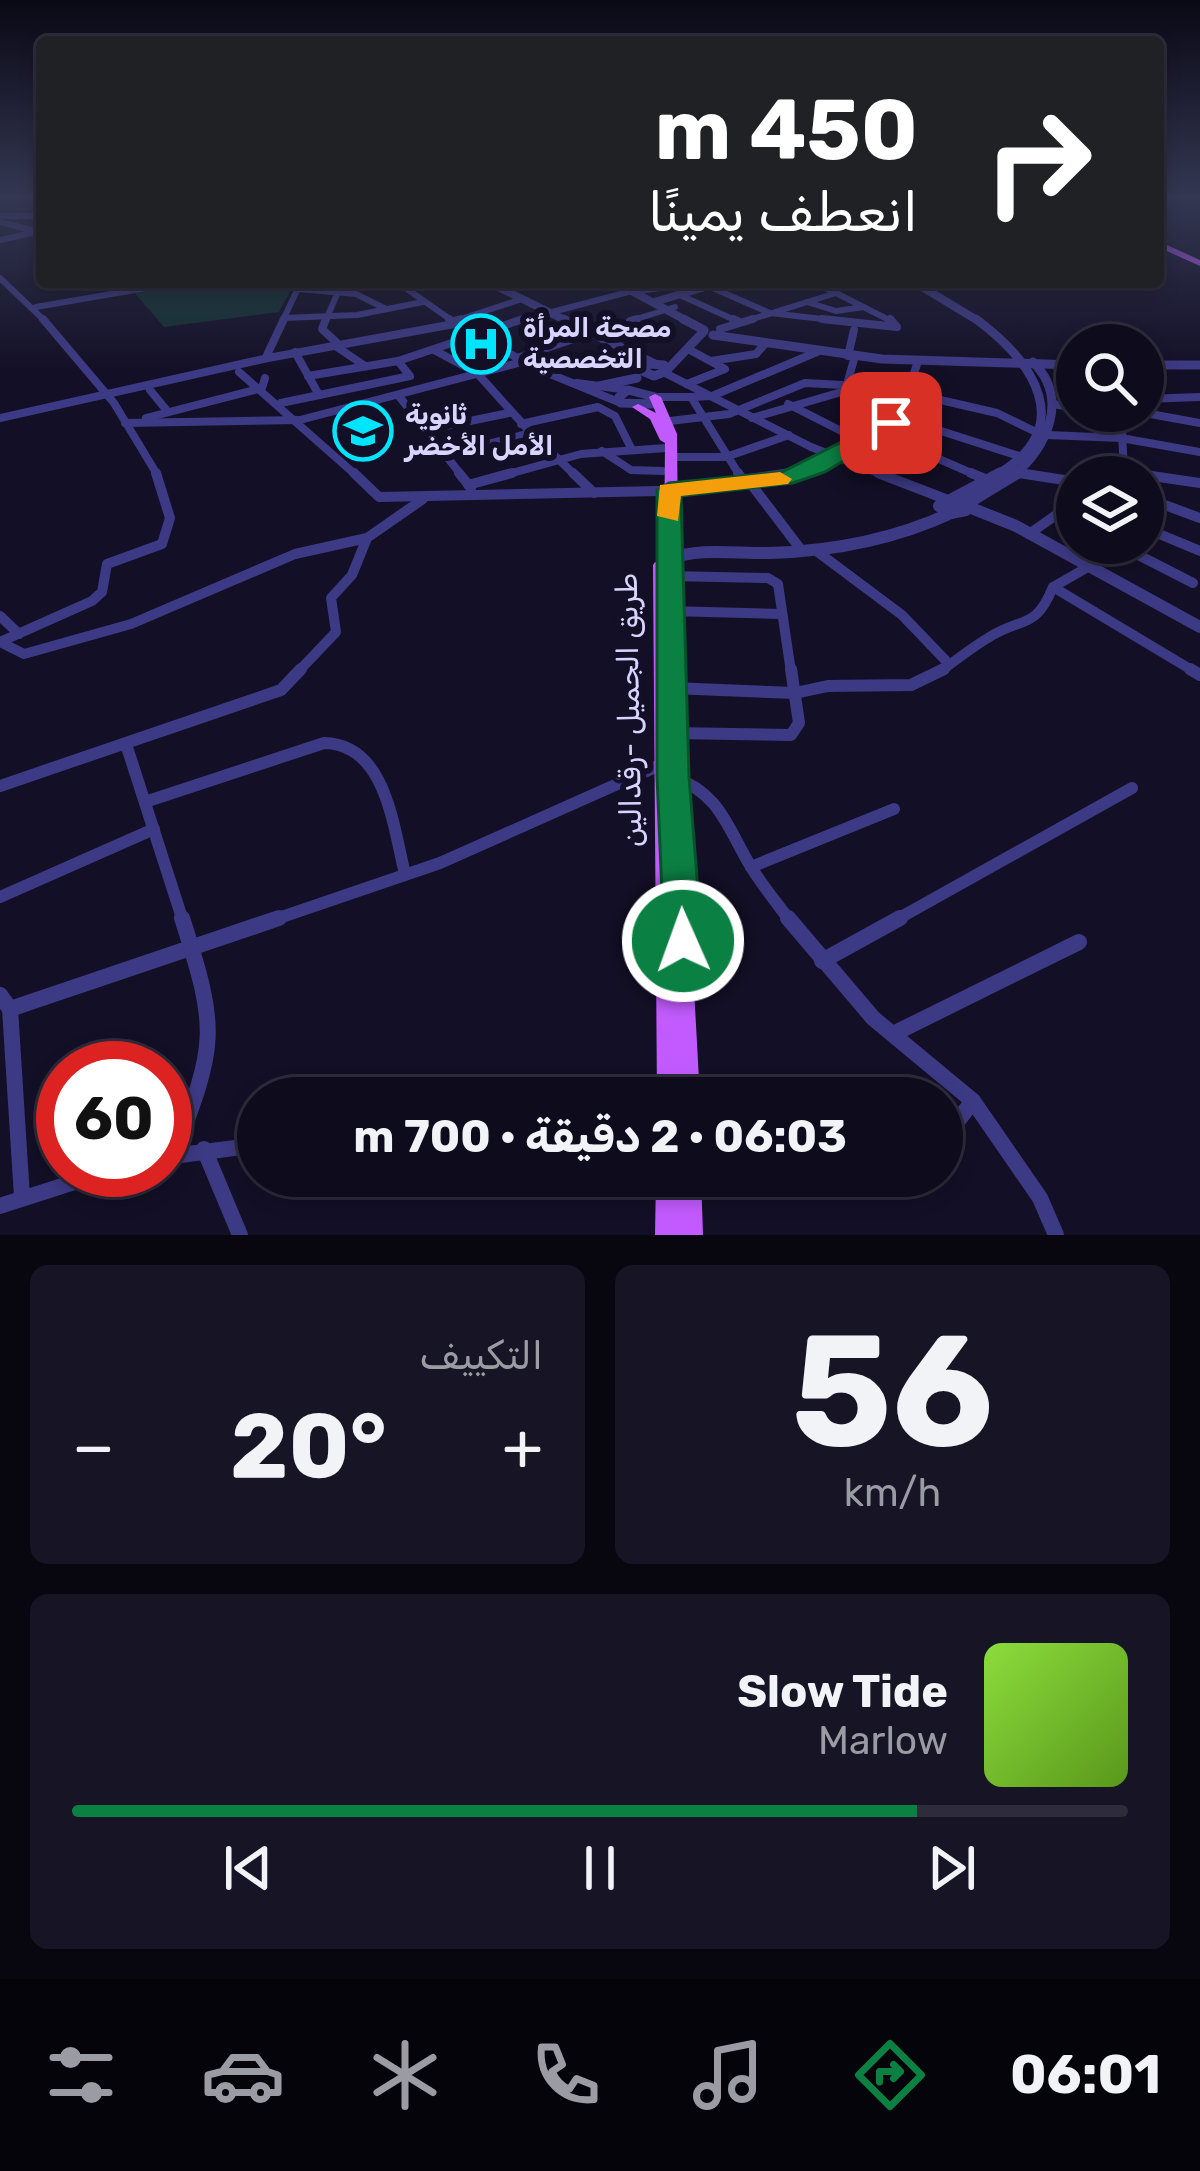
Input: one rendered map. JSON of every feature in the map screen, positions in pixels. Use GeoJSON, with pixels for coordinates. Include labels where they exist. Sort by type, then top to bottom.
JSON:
{"type":"FeatureCollection","features":[{"type":"Feature","properties":{"kind":"main road","name":"طريق الجميل -رقدالين"},"geometry":{"type":"LineString","coordinates":[[641,400],[670,421],[664,491],[672,733],[666,771],[687,1077]]}},
{"type":"Feature","properties":{"kind":"main road"},"geometry":{"type":"LineString","coordinates":[[641,400],[660,424],[666,459]]}},
{"type":"Feature","properties":{"kind":"main road","name":"طريق الجميل -رقدالين"},"geometry":{"type":"LineString","coordinates":[[667,559],[669,1077]]}},
{"type":"Feature","properties":{"kind":"main road"},"geometry":{"type":"LineString","coordinates":[[668,1197],[668,1235]]}},
{"type":"Feature","properties":{"kind":"main road"},"geometry":{"type":"LineString","coordinates":[[689,1197],[690,1235]]}},
{"type":"Feature","properties":{"kind":"street"},"geometry":{"type":"LineString","coordinates":[[0,278],[36,307],[156,459],[168,540],[107,564],[102,592],[92,601],[0,642]]}},
{"type":"Feature","properties":{"kind":"street"},"geometry":{"type":"LineString","coordinates":[[36,307],[138,288]]}},
{"type":"Feature","properties":{"kind":"street"},"geometry":{"type":"LineString","coordinates":[[267,355],[298,288]]}},
{"type":"Feature","properties":{"kind":"street"},"geometry":{"type":"LineString","coordinates":[[312,288],[374,299],[386,310]]}},
{"type":"Feature","properties":{"kind":"street"},"geometry":{"type":"LineString","coordinates":[[405,288],[451,322],[556,382],[641,400]]}},
{"type":"Feature","properties":{"kind":"street"},"geometry":{"type":"LineString","coordinates":[[501,288],[594,332],[638,366]]}},
{"type":"Feature","properties":{"kind":"street"},"geometry":{"type":"LineString","coordinates":[[308,376],[398,361],[629,288]]}},
{"type":"Feature","properties":{"kind":"street"},"geometry":{"type":"LineString","coordinates":[[635,288],[706,335],[914,362],[1056,368]]}},
{"type":"Feature","properties":{"kind":"street"},"geometry":{"type":"LineString","coordinates":[[652,288],[706,335],[763,344]]}},
{"type":"Feature","properties":{"kind":"street"},"geometry":{"type":"LineString","coordinates":[[630,320],[702,288]]}},
{"type":"Feature","properties":{"kind":"street"},"geometry":{"type":"LineString","coordinates":[[713,288],[770,313],[897,327],[892,319],[825,288]]}},
{"type":"Feature","properties":{"kind":"street"},"geometry":{"type":"LineString","coordinates":[[667,559],[680,554],[814,549],[868,540],[952,506],[1022,457],[1043,434],[1044,406],[1034,367],[981,322],[924,288]]}},
{"type":"Feature","properties":{"kind":"street"},"geometry":{"type":"LineString","coordinates":[[667,559],[799,547],[913,522],[1019,472],[1043,434],[1053,404],[1034,367],[988,321],[934,288]]}},
{"type":"Feature","properties":{"kind":"street"},"geometry":{"type":"LineString","coordinates":[[338,292],[323,317],[322,329],[365,366]]}},
{"type":"Feature","properties":{"kind":"street"},"geometry":{"type":"LineString","coordinates":[[641,400],[662,367],[706,335],[836,293]]}},
{"type":"Feature","properties":{"kind":"street"},"geometry":{"type":"LineString","coordinates":[[680,295],[740,322]]}},
{"type":"Feature","properties":{"kind":"street"},"geometry":{"type":"LineString","coordinates":[[0,416],[267,355],[451,322],[522,298]]}},
{"type":"Feature","properties":{"kind":"street"},"geometry":{"type":"LineString","coordinates":[[284,318],[374,312],[423,302]]}},
{"type":"Feature","properties":{"kind":"street"},"geometry":{"type":"LineString","coordinates":[[807,302],[836,310],[867,307]]}},
{"type":"Feature","properties":{"kind":"street"},"geometry":{"type":"LineString","coordinates":[[374,312],[396,333]]}},
{"type":"Feature","properties":{"kind":"street"},"geometry":{"type":"LineString","coordinates":[[844,388],[854,330]]}},
{"type":"Feature","properties":{"kind":"street"},"geometry":{"type":"LineString","coordinates":[[125,423],[300,420],[477,373],[594,332]]}},
{"type":"Feature","properties":{"kind":"street"},"geometry":{"type":"LineString","coordinates":[[687,384],[724,372],[711,361],[706,335]]}},
{"type":"Feature","properties":{"kind":"street"},"geometry":{"type":"LineString","coordinates":[[105,392],[335,343]]}},
{"type":"Feature","properties":{"kind":"street"},"geometry":{"type":"LineString","coordinates":[[711,361],[756,354],[763,344]]}},
{"type":"Feature","properties":{"kind":"street"},"geometry":{"type":"LineString","coordinates":[[434,350],[477,373],[509,413],[594,494]]}},
{"type":"Feature","properties":{"kind":"street"},"geometry":{"type":"LineString","coordinates":[[296,352],[319,395]]}},
{"type":"Feature","properties":{"kind":"street"},"geometry":{"type":"LineString","coordinates":[[638,366],[628,390],[619,398],[712,396],[817,352]]}},
{"type":"Feature","properties":{"kind":"street"},"geometry":{"type":"LineString","coordinates":[[398,361],[418,388]]}},
{"type":"Feature","properties":{"kind":"street"},"geometry":{"type":"LineString","coordinates":[[606,362],[662,367],[836,458],[904,482],[952,506],[1016,526],[1200,627]]}},
{"type":"Feature","properties":{"kind":"street"},"geometry":{"type":"LineString","coordinates":[[239,372],[264,383],[379,497],[424,498],[664,491],[785,478],[836,458],[898,416],[910,393],[914,362]]}},
{"type":"Feature","properties":{"kind":"street"},"geometry":{"type":"LineString","coordinates":[[796,364],[898,416],[1022,457]]}},
{"type":"Feature","properties":{"kind":"street"},"geometry":{"type":"LineString","coordinates":[[599,386],[638,366]]}},
{"type":"Feature","properties":{"kind":"street"},"geometry":{"type":"LineString","coordinates":[[1164,368],[1200,368]]}},
{"type":"Feature","properties":{"kind":"street"},"geometry":{"type":"LineString","coordinates":[[779,371],[805,383]]}},
{"type":"Feature","properties":{"kind":"street"},"geometry":{"type":"LineString","coordinates":[[281,403],[410,376]]}},
{"type":"Feature","properties":{"kind":"street"},"geometry":{"type":"LineString","coordinates":[[670,421],[707,418],[805,383],[827,381]]}},
{"type":"Feature","properties":{"kind":"street"},"geometry":{"type":"LineString","coordinates":[[556,382],[628,390],[641,400]]}},
{"type":"Feature","properties":{"kind":"street"},"geometry":{"type":"LineString","coordinates":[[125,423],[264,383]]}},
{"type":"Feature","properties":{"kind":"street"},"geometry":{"type":"LineString","coordinates":[[752,418],[844,388]]}},
{"type":"Feature","properties":{"kind":"street"},"geometry":{"type":"LineString","coordinates":[[149,390],[168,412]]}},
{"type":"Feature","properties":{"kind":"street"},"geometry":{"type":"LineString","coordinates":[[910,393],[997,413],[1043,434],[1121,438],[1200,452]]}},
{"type":"Feature","properties":{"kind":"street"},"geometry":{"type":"LineString","coordinates":[[398,395],[477,495]]}},
{"type":"Feature","properties":{"kind":"street"},"geometry":{"type":"LineString","coordinates":[[691,397],[726,457],[799,547]]}},
{"type":"Feature","properties":{"kind":"street"},"geometry":{"type":"LineString","coordinates":[[1187,397],[1200,410]]}},
{"type":"Feature","properties":{"kind":"street"},"geometry":{"type":"LineString","coordinates":[[1164,398],[1200,397]]}},
{"type":"Feature","properties":{"kind":"street"},"geometry":{"type":"LineString","coordinates":[[788,404],[863,442]]}},
{"type":"Feature","properties":{"kind":"street"},"geometry":{"type":"LineString","coordinates":[[521,424],[598,407],[615,416],[632,448]]}},
{"type":"Feature","properties":{"kind":"street"},"geometry":{"type":"LineString","coordinates":[[426,430],[509,413]]}},
{"type":"Feature","properties":{"kind":"street"},"geometry":{"type":"LineString","coordinates":[[1164,416],[1200,423]]}},
{"type":"Feature","properties":{"kind":"street"},"geometry":{"type":"LineString","coordinates":[[1121,432],[1122,456]]}},
{"type":"Feature","properties":{"kind":"street"},"geometry":{"type":"LineString","coordinates":[[445,455],[531,433]]}},
{"type":"Feature","properties":{"kind":"street"},"geometry":{"type":"LineString","coordinates":[[602,451],[631,470],[666,459],[726,457],[789,435]]}},
{"type":"Feature","properties":{"kind":"street"},"geometry":{"type":"LineString","coordinates":[[468,485],[602,451],[632,448],[666,459]]}},
{"type":"Feature","properties":{"kind":"street"},"geometry":{"type":"LineString","coordinates":[[916,449],[990,482]]}},
{"type":"Feature","properties":{"kind":"street"},"geometry":{"type":"LineString","coordinates":[[1019,472],[1056,478]]}},
{"type":"Feature","properties":{"kind":"street"},"geometry":{"type":"LineString","coordinates":[[1164,479],[1200,483]]}},
{"type":"Feature","properties":{"kind":"street"},"geometry":{"type":"LineString","coordinates":[[0,642],[24,654],[99,636],[295,554],[367,538],[424,498]]}},
{"type":"Feature","properties":{"kind":"street"},"geometry":{"type":"LineString","coordinates":[[1164,504],[1200,518]]}},
{"type":"Feature","properties":{"kind":"street"},"geometry":{"type":"LineString","coordinates":[[1029,534],[1056,515]]}},
{"type":"Feature","properties":{"kind":"street"},"geometry":{"type":"LineString","coordinates":[[0,786],[254,703],[298,677],[336,632],[331,598],[352,575],[367,538]]}},
{"type":"Feature","properties":{"kind":"street"},"geometry":{"type":"LineString","coordinates":[[1164,539],[1200,551]]}},
{"type":"Feature","properties":{"kind":"street"},"geometry":{"type":"LineString","coordinates":[[814,549],[902,615],[949,664]]}},
{"type":"Feature","properties":{"kind":"street"},"geometry":{"type":"LineString","coordinates":[[667,559],[773,579],[799,731],[791,735],[672,733]]}},
{"type":"Feature","properties":{"kind":"street"},"geometry":{"type":"LineString","coordinates":[[1162,564],[1198,582]]}},
{"type":"Feature","properties":{"kind":"street"},"geometry":{"type":"LineString","coordinates":[[671,688],[795,693],[828,686],[911,685],[993,634],[1030,623],[1043,612],[1053,587],[1088,565]]}},
{"type":"Feature","properties":{"kind":"street"},"geometry":{"type":"LineString","coordinates":[[1053,587],[1200,675]]}},
{"type":"Feature","properties":{"kind":"street"},"geometry":{"type":"LineString","coordinates":[[669,610],[780,614]]}},
{"type":"Feature","properties":{"kind":"street"},"geometry":{"type":"LineString","coordinates":[[0,616],[20,634]]}},
{"type":"Feature","properties":{"kind":"street"},"geometry":{"type":"LineString","coordinates":[[146,802],[324,743],[346,743],[365,755],[375,774],[405,874]]}},
{"type":"Feature","properties":{"kind":"street"},"geometry":{"type":"LineString","coordinates":[[128,747],[191,945],[212,1030],[204,1074],[192,1103]]}},
{"type":"Feature","properties":{"kind":"street"},"geometry":{"type":"LineString","coordinates":[[22,1197],[7,1069],[5,1002],[405,874],[666,771],[697,785],[718,806],[751,867],[822,961],[893,1034],[973,1101],[1040,1198],[1056,1235]]}},
{"type":"Feature","properties":{"kind":"street"},"geometry":{"type":"LineString","coordinates":[[822,961],[1132,788]]}},
{"type":"Feature","properties":{"kind":"street"},"geometry":{"type":"LineString","coordinates":[[751,867],[894,809]]}},
{"type":"Feature","properties":{"kind":"street"},"geometry":{"type":"LineString","coordinates":[[0,897],[154,829]]}},
{"type":"Feature","properties":{"kind":"street"},"geometry":{"type":"LineString","coordinates":[[893,1034],[1079,942]]}},
{"type":"Feature","properties":{"kind":"street"},"geometry":{"type":"LineString","coordinates":[[963,1120],[973,1101]]}},
{"type":"Feature","properties":{"kind":"street"},"geometry":{"type":"LineString","coordinates":[[192,1151],[237,1147]]}},
{"type":"Feature","properties":{"kind":"street"},"geometry":{"type":"LineString","coordinates":[[204,1149],[240,1235]]}},
{"type":"Feature","properties":{"kind":"street"},"geometry":{"type":"LineString","coordinates":[[0,1206],[36,1193]]}},
{"type":"Feature","properties":{"kind":"green space"},"geometry":{"type":"Polygon","coordinates":[[[292,288],[279,312],[164,327],[132,290],[292,288]]]}},
{"type":"Feature","properties":{"kind":"slow traffic"},"geometry":{"type":"LineString","coordinates":[[669,516],[669,490],[780,479]]}},
{"type":"Feature","properties":{"kind":"place","name":"مصحة المرأة التخصصية"},"geometry":{"type":"Point","coordinates":[481,344]}},
{"type":"Feature","properties":{"kind":"place","name":"ثانوية الأمل الأخضر"},"geometry":{"type":"Point","coordinates":[363,431]}},
{"type":"Feature","properties":{"kind":"route"},"geometry":{"type":"LineString","coordinates":[[683,941],[673,776],[669,490],[785,478],[817,468],[891,423]]}}]}
